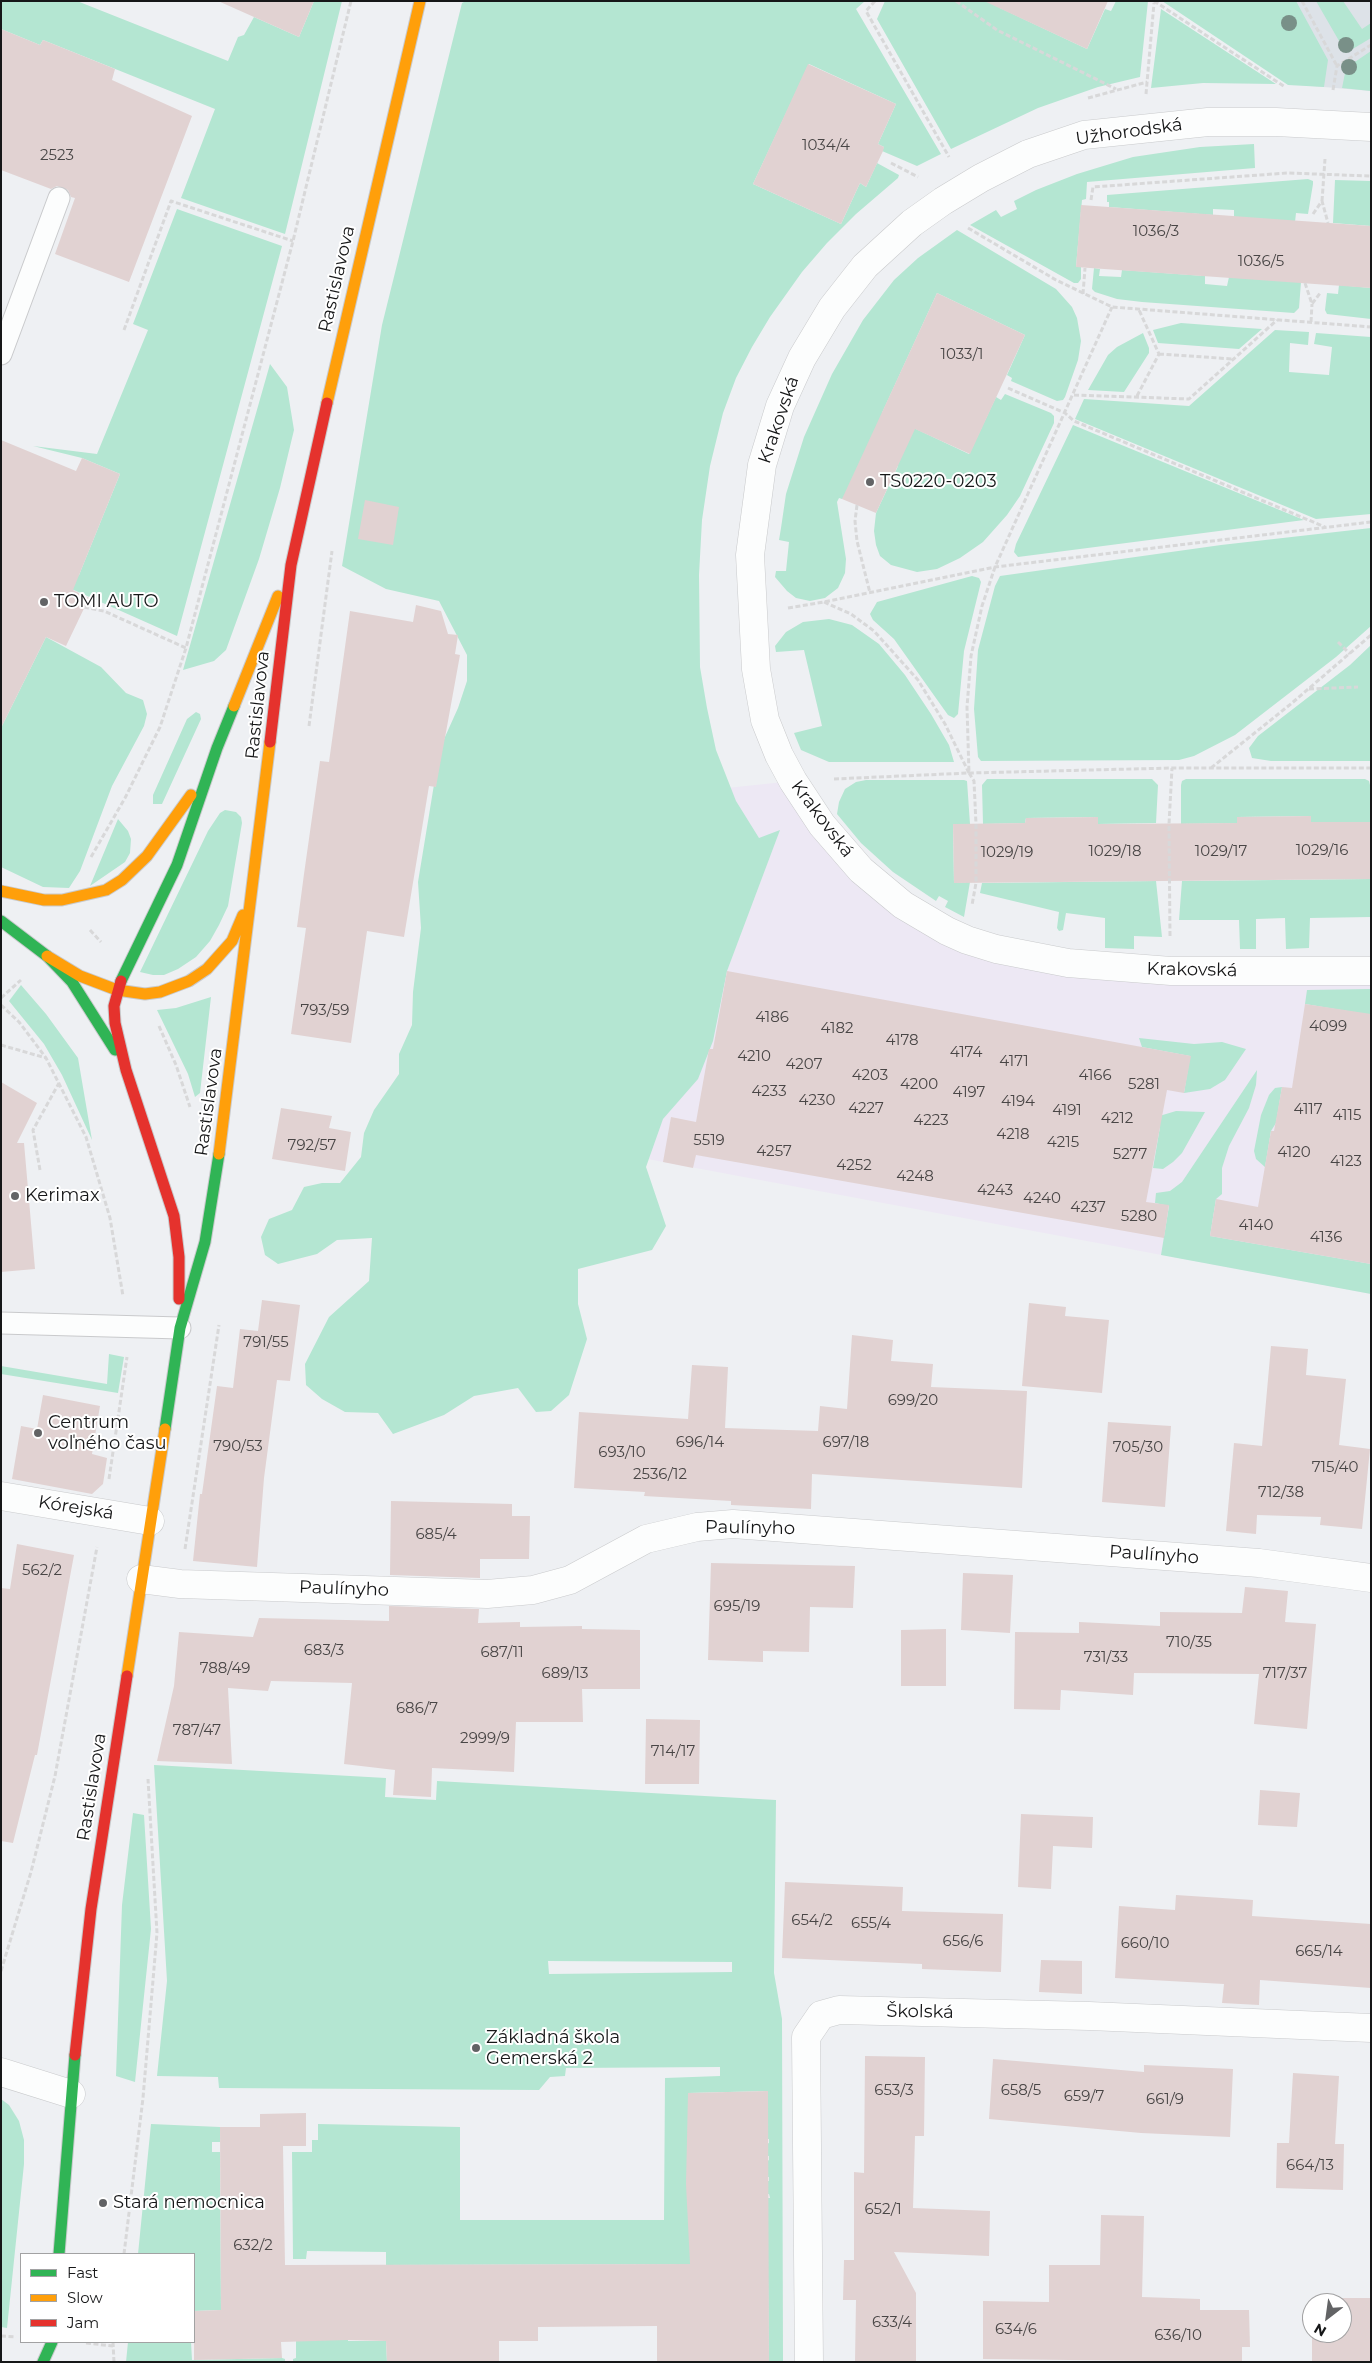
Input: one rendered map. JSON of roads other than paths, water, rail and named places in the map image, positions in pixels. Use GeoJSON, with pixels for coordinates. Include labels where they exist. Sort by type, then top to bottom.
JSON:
{"type":"FeatureCollection","features":[{"type":"Feature","properties":{"kind":"street","name":"Rastislavova"},"geometry":{"type":"LineString","coordinates":[[59,2253],[71,2094],[91,1909],[180,1328],[205,1242],[215,1184],[235,1040],[291,565],[384,150],[420,1]]}},
{"type":"Feature","properties":{"kind":"street","name":"Užhorodská"},"geometry":{"type":"LineString","coordinates":[[865,266],[912,223],[981,178],[1028,154],[1084,135],[1144,127],[1208,122],[1371,127]]}},
{"type":"Feature","properties":{"kind":"street","name":"Krakovská"},"geometry":{"type":"LineString","coordinates":[[865,266],[832,308],[802,358],[780,406],[762,465],[750,555],[756,669],[765,720],[779,755],[793,781],[822,825],[861,870],[904,905],[947,931],[967,940],[996,949],[1068,962],[1171,971],[1371,971]]}},
{"type":"Feature","properties":{"kind":"street","name":"Rastislavova"},"geometry":{"type":"LineString","coordinates":[[180,1328],[179,1257],[174,1216],[126,1070],[115,1023],[114,1006],[116,990],[177,865],[217,748],[291,565]]}},
{"type":"Feature","properties":{"kind":"street","name":"Rastislavova"},"geometry":{"type":"LineString","coordinates":[[1,891],[44,900],[62,900],[106,890],[122,880],[147,856],[179,814],[217,748]]}},
{"type":"Feature","properties":{"kind":"street","name":"Rastislavova"},"geometry":{"type":"LineString","coordinates":[[1,921],[47,956],[80,976],[116,990],[145,994],[160,992],[189,981],[207,969],[232,941],[240,925],[254,878]]}},
{"type":"Feature","properties":{"kind":"street","name":"Rastislavova"},"geometry":{"type":"LineString","coordinates":[[47,956],[72,982],[102,1028],[126,1070]]}},
{"type":"Feature","properties":{"kind":"street","name":"Kórejská"},"geometry":{"type":"LineString","coordinates":[[1,1496],[150,1521]]}},
{"type":"Feature","properties":{"kind":"street","name":"Paulínyho"},"geometry":{"type":"LineString","coordinates":[[141,1580],[180,1584],[487,1594],[533,1590],[570,1580],[646,1539],[697,1527],[733,1524],[1259,1563],[1371,1578]]}},
{"type":"Feature","properties":{"kind":"street","name":"Školská"},"geometry":{"type":"LineString","coordinates":[[809,2362],[806,2037],[821,2015],[839,2010],[1089,2016],[1371,2028]]}},
{"type":"Feature","properties":{"kind":"street"},"geometry":{"type":"LineString","coordinates":[[1,2072],[71,2094]]}},
{"type":"Feature","properties":{"kind":"street"},"geometry":{"type":"LineString","coordinates":[[52,2343],[54,2361]]}},
{"type":"Feature","properties":{"kind":"street"},"geometry":{"type":"LineString","coordinates":[[44,2362],[52,2343]]}},
{"type":"Feature","properties":{"kind":"lane"},"geometry":{"type":"LineString","coordinates":[[1,354],[59,198]]}},
{"type":"Feature","properties":{"kind":"lane"},"geometry":{"type":"LineString","coordinates":[[1,1323],[180,1328]]}},
{"type":"Feature","properties":{"kind":"place","name":"TS0220-0203"},"geometry":{"type":"Point","coordinates":[870,482]}},
{"type":"Feature","properties":{"kind":"place","name":"TOMI AUTO"},"geometry":{"type":"Point","coordinates":[44,602]}},
{"type":"Feature","properties":{"kind":"place","name":"Kerimax"},"geometry":{"type":"Point","coordinates":[15,1196]}},
{"type":"Feature","properties":{"kind":"place","name":"Centrum voľného času"},"geometry":{"type":"Point","coordinates":[38,1433]}},
{"type":"Feature","properties":{"kind":"place","name":"Základná škola Gemerská 2"},"geometry":{"type":"Point","coordinates":[476,2048]}},
{"type":"Feature","properties":{"kind":"place","name":"Stará nemocnica"},"geometry":{"type":"Point","coordinates":[103,2203]}}]}
